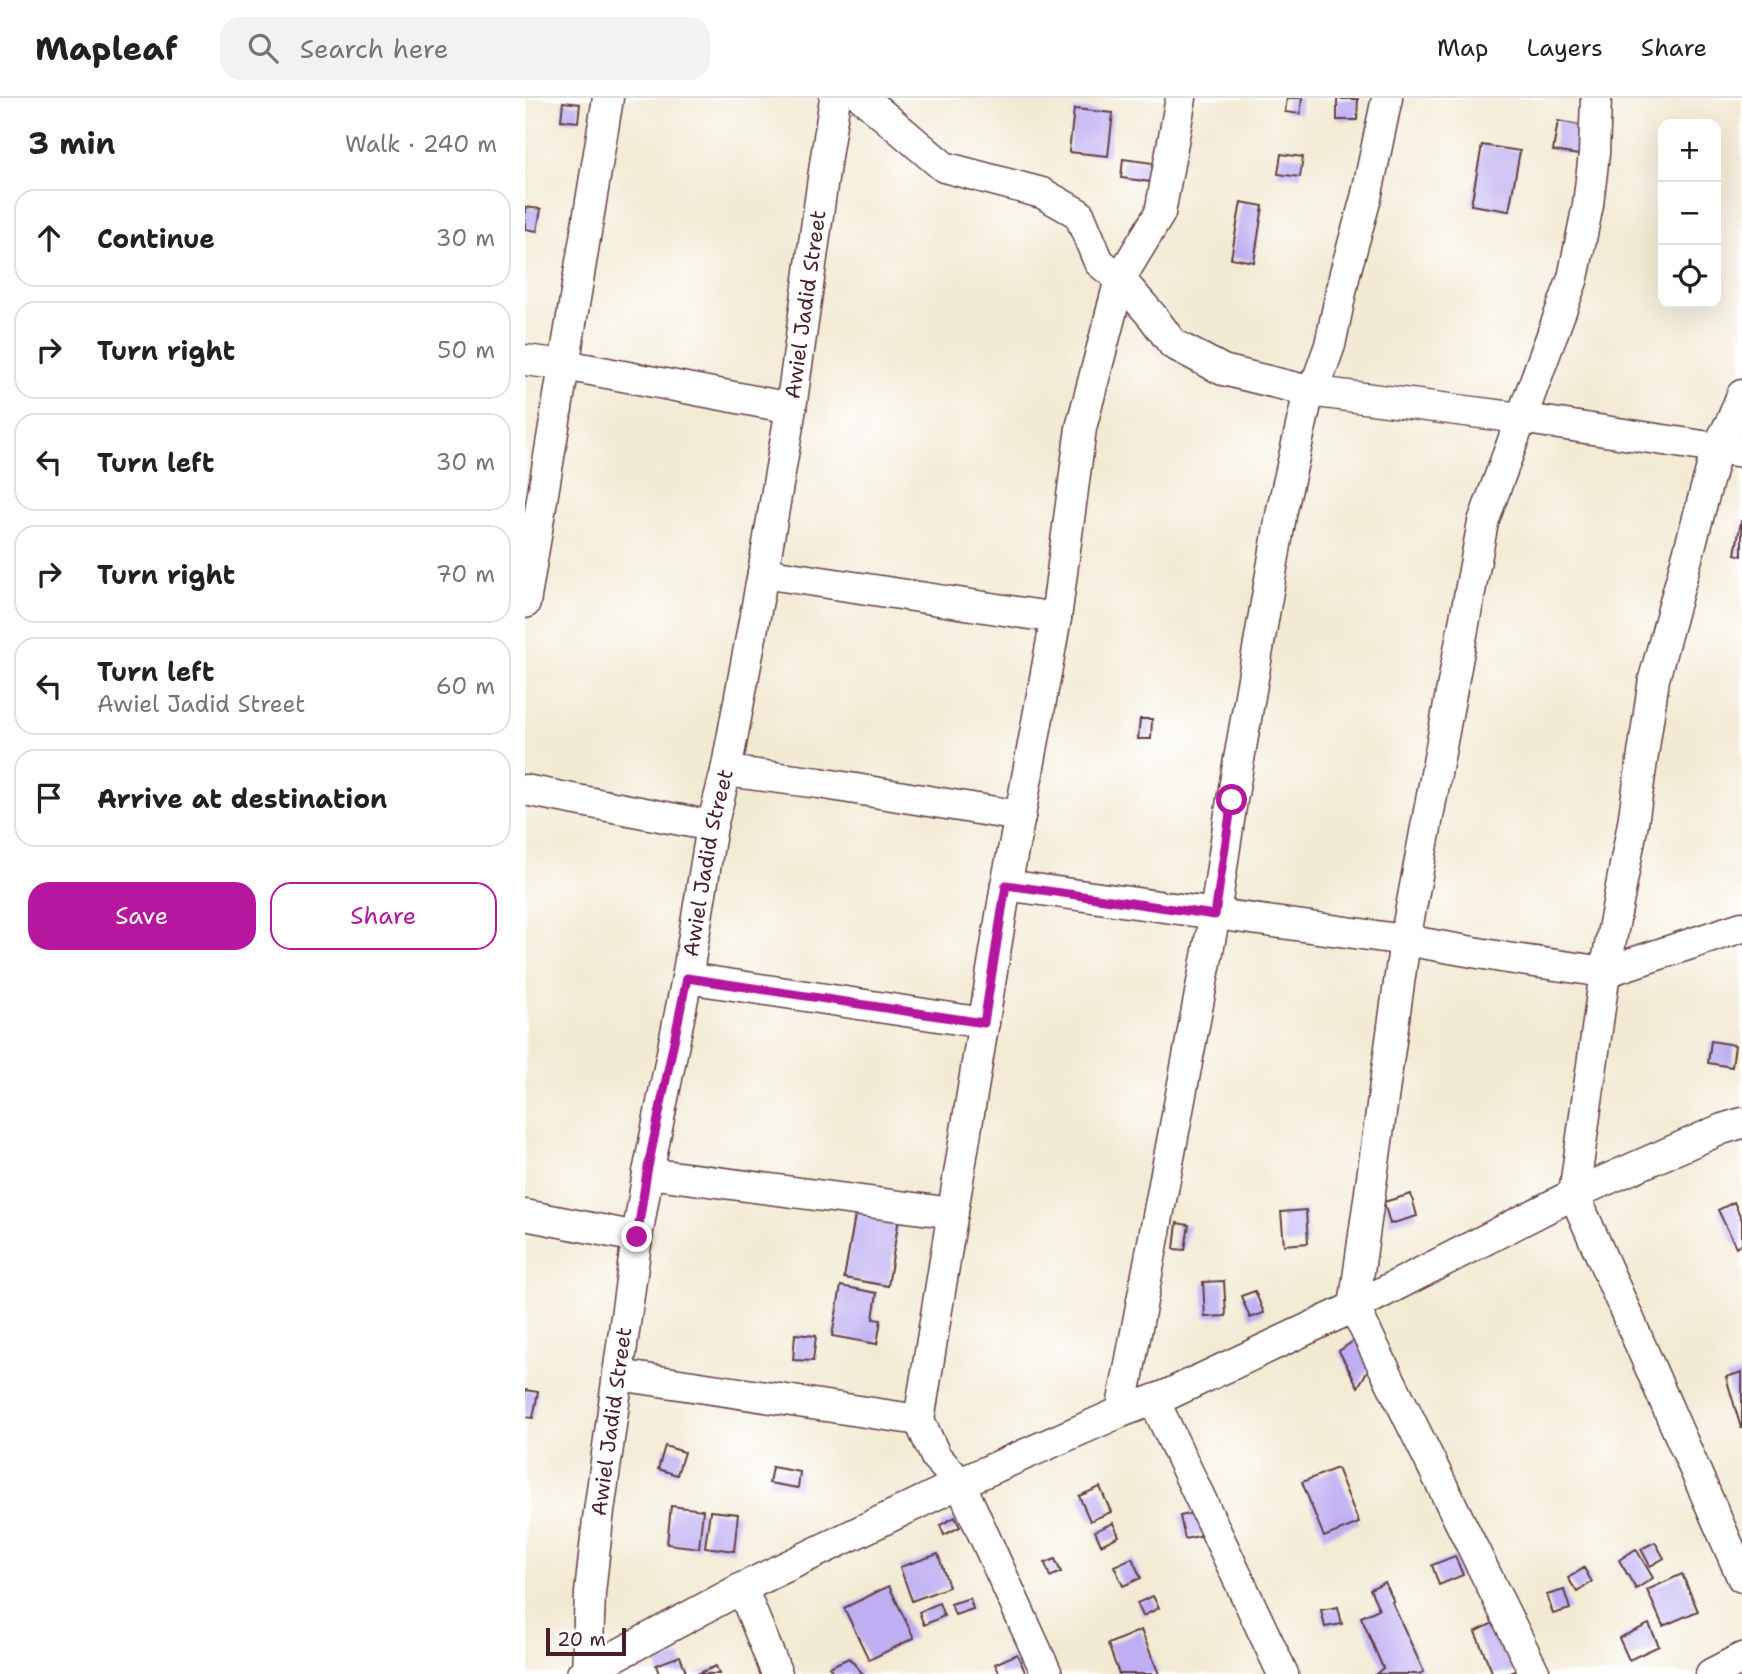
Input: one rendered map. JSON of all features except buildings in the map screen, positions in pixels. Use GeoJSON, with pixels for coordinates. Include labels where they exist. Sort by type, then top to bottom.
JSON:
{"type":"FeatureCollection","features":[{"type":"Feature","properties":{"kind":"street"},"geometry":{"type":"LineString","coordinates":[[525,603],[608,98]]}},
{"type":"Feature","properties":{"kind":"street","name":"Awiel Jadid Street"},"geometry":{"type":"LineString","coordinates":[[584,1673],[598,1519],[647,1172],[687,978],[712,826],[726,771],[791,408],[835,98]]}},
{"type":"Feature","properties":{"kind":"street"},"geometry":{"type":"LineString","coordinates":[[863,98],[944,167],[1042,193],[1079,214],[1099,262],[1120,279],[1173,344],[1223,370],[1309,391],[1520,418],[1729,450]]}},
{"type":"Feature","properties":{"kind":"street"},"geometry":{"type":"LineString","coordinates":[[1047,1674],[960,1483],[936,1457],[919,1420],[1006,885],[1056,618],[1081,428],[1120,279],[1160,213],[1181,98]]}},
{"type":"Feature","properties":{"kind":"street"},"geometry":{"type":"LineString","coordinates":[[1121,1412],[1215,915],[1234,786],[1282,510],[1309,391],[1319,376],[1330,345],[1387,98]]}},
{"type":"Feature","properties":{"kind":"street"},"geometry":{"type":"LineString","coordinates":[[1535,1674],[1354,1307],[1405,940],[1483,522],[1573,278],[1588,205],[1594,154],[1596,98]]}},
{"type":"Feature","properties":{"kind":"street"},"geometry":{"type":"LineString","coordinates":[[525,360],[565,365],[791,408]]}},
{"type":"Feature","properties":{"kind":"street"},"geometry":{"type":"LineString","coordinates":[[1742,395],[1732,420],[1729,450],[1654,679],[1633,823],[1605,972],[1574,1194],[1742,1577]]}},
{"type":"Feature","properties":{"kind":"street"},"geometry":{"type":"LineString","coordinates":[[762,573],[1056,618]]}},
{"type":"Feature","properties":{"kind":"street"},"geometry":{"type":"LineString","coordinates":[[726,771],[819,783],[1020,816]]}},
{"type":"Feature","properties":{"kind":"street"},"geometry":{"type":"LineString","coordinates":[[525,790],[712,826]]}},
{"type":"Feature","properties":{"kind":"street"},"geometry":{"type":"LineString","coordinates":[[1006,885],[1405,940],[1605,972],[1742,927]]}},
{"type":"Feature","properties":{"kind":"street"},"geometry":{"type":"LineString","coordinates":[[687,978],[984,1023]]}},
{"type":"Feature","properties":{"kind":"street"},"geometry":{"type":"LineString","coordinates":[[584,1673],[742,1588],[960,1483],[1154,1400],[1354,1307],[1574,1194],[1722,1129],[1742,1123]]}},
{"type":"Feature","properties":{"kind":"street"},"geometry":{"type":"LineString","coordinates":[[647,1172],[953,1213]]}},
{"type":"Feature","properties":{"kind":"street"},"geometry":{"type":"LineString","coordinates":[[525,1215],[637,1237]]}},
{"type":"Feature","properties":{"kind":"street"},"geometry":{"type":"LineString","coordinates":[[619,1375],[919,1420]]}},
{"type":"Feature","properties":{"kind":"street"},"geometry":{"type":"LineString","coordinates":[[1154,1400],[1283,1674]]}},
{"type":"Feature","properties":{"kind":"street"},"geometry":{"type":"LineString","coordinates":[[742,1588],[777,1674]]}},
{"type":"Feature","properties":{"kind":"street"},"geometry":{"type":"LineString","coordinates":[[1711,1674],[1742,1658]]}},
{"type":"Feature","properties":{"kind":"route"},"geometry":{"type":"LineString","coordinates":[[637,1237],[647,1172],[687,978],[984,1023],[1006,885],[1215,915],[1232,800]]}}]}
